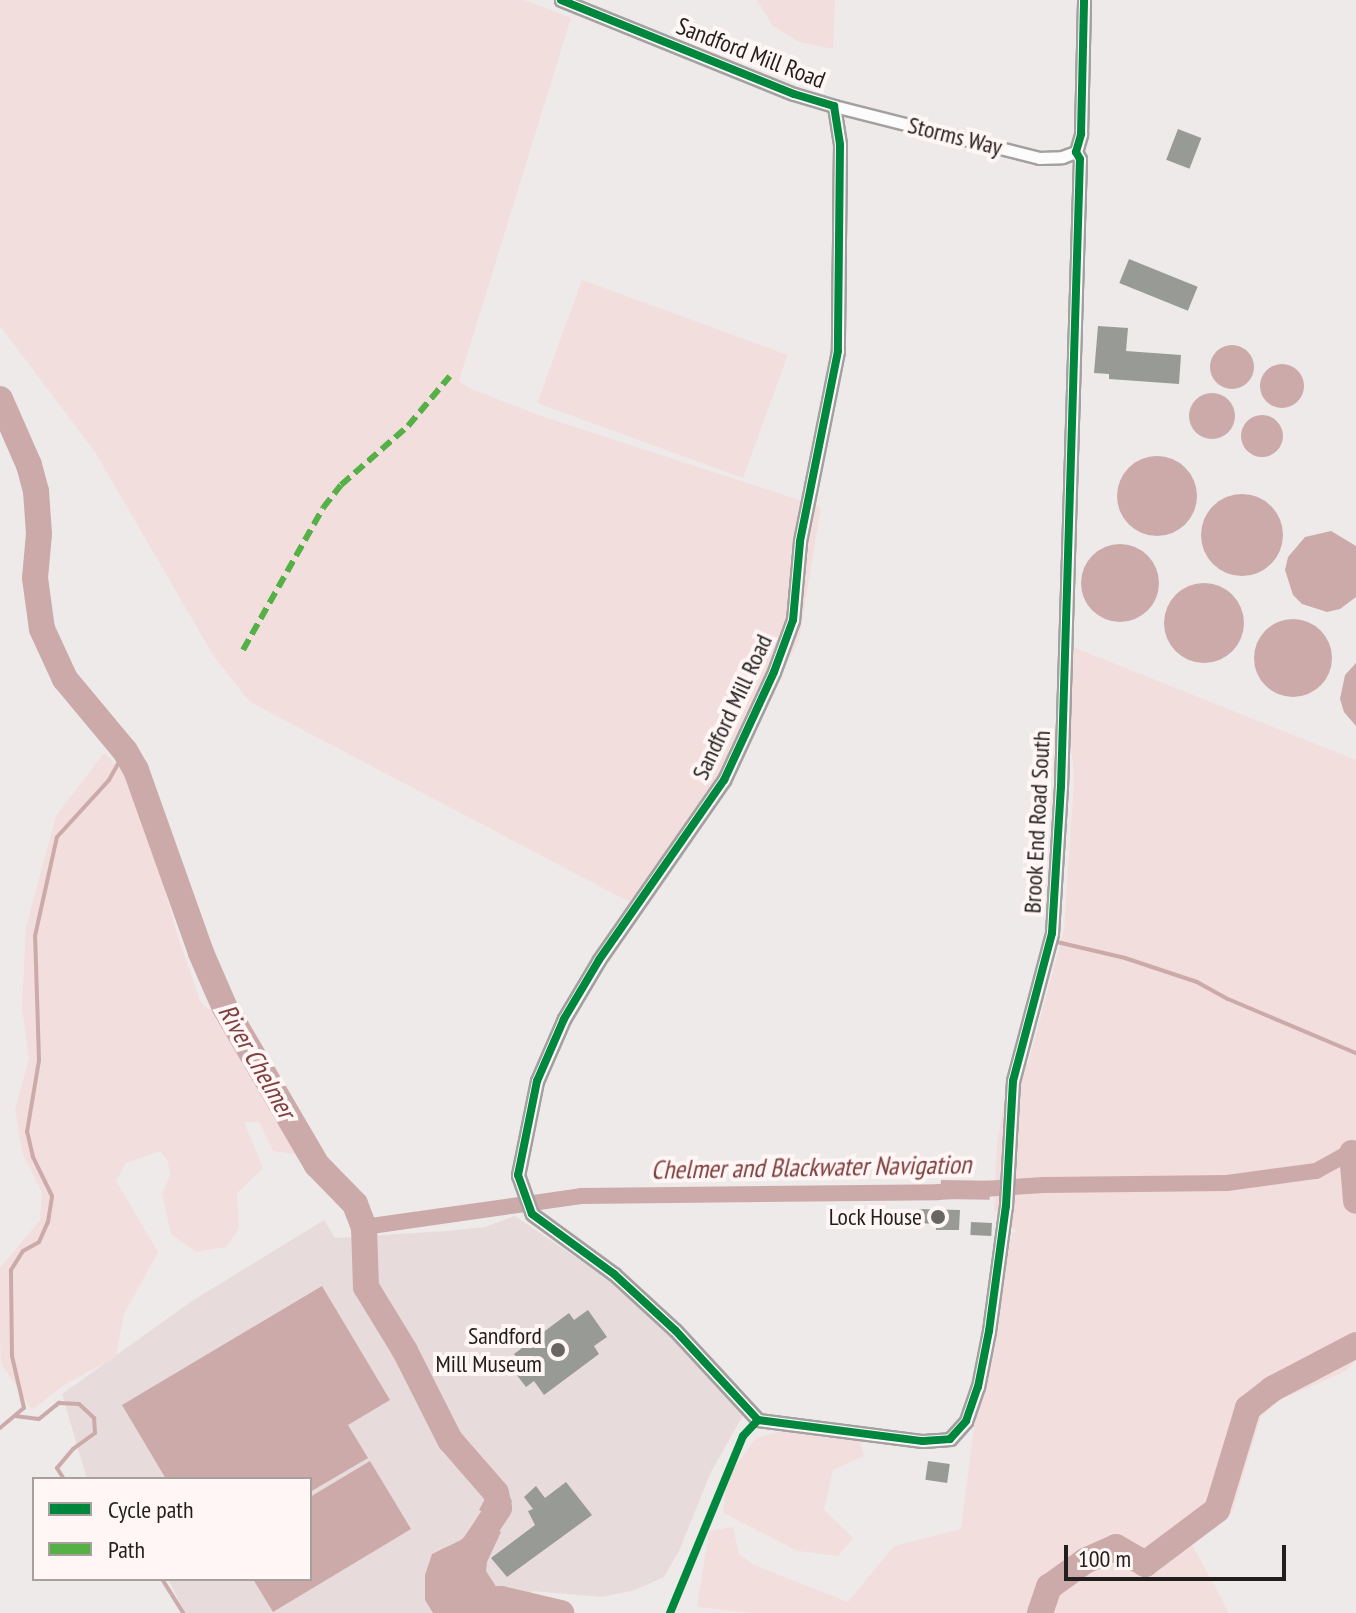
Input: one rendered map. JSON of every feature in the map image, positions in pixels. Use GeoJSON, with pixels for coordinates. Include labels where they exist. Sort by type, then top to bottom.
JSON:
{"type":"FeatureCollection","features":[{"type":"Feature","properties":{"kind":"street","name":"Sandford Mill Road"},"geometry":{"type":"LineString","coordinates":[[561,0],[794,94],[834,106],[840,145],[838,351],[800,542],[793,620],[774,672],[724,780],[599,960],[564,1019],[537,1081],[518,1175],[532,1214],[614,1274],[675,1330],[758,1420]]}},
{"type":"Feature","properties":{"kind":"street","name":"Brook End Road South"},"geometry":{"type":"LineString","coordinates":[[758,1420],[923,1441],[950,1439],[966,1421],[978,1387],[1006,1206],[1013,1081],[1053,919],[1061,787],[1080,159],[1076,152],[1081,134],[1084,0]]}},
{"type":"Feature","properties":{"kind":"street","name":"Storms Way"},"geometry":{"type":"LineString","coordinates":[[834,106],[1039,158],[1062,157],[1076,152]]}},
{"type":"Feature","properties":{"kind":"shaded area"},"geometry":{"type":"Polygon","coordinates":[[[0,0],[524,0],[571,18],[459,381],[469,388],[541,416],[821,507],[799,640],[728,782],[639,907],[250,702],[215,658],[95,452],[0,326],[0,0]]]}},
{"type":"Feature","properties":{"kind":"shaded area"},"geometry":{"type":"Polygon","coordinates":[[[757,0],[835,0],[833,49],[799,42],[773,26],[757,0]]]}},
{"type":"Feature","properties":{"kind":"shaded area"},"geometry":{"type":"Polygon","coordinates":[[[582,280],[788,355],[743,478],[537,403],[582,280]]]}},
{"type":"Feature","properties":{"kind":"shaded area"},"geometry":{"type":"Polygon","coordinates":[[[1232,345],[1248,351],[1254,367],[1248,383],[1232,389],[1216,383],[1210,367],[1216,351],[1232,345]]]}},
{"type":"Feature","properties":{"kind":"shaded area"},"geometry":{"type":"Polygon","coordinates":[[[1282,364],[1297,371],[1304,386],[1297,401],[1282,408],[1267,401],[1260,386],[1267,371],[1282,364]]]}},
{"type":"Feature","properties":{"kind":"shaded area"},"geometry":{"type":"Polygon","coordinates":[[[1212,393],[1228,400],[1235,416],[1228,432],[1212,439],[1196,432],[1189,416],[1196,400],[1212,393]]]}},
{"type":"Feature","properties":{"kind":"shaded area"},"geometry":{"type":"Polygon","coordinates":[[[1262,415],[1277,421],[1283,436],[1277,451],[1262,457],[1247,451],[1241,436],[1247,421],[1262,415]]]}},
{"type":"Feature","properties":{"kind":"shaded area"},"geometry":{"type":"Polygon","coordinates":[[[1149,456],[1165,456],[1186,467],[1197,488],[1197,504],[1186,525],[1165,536],[1149,536],[1135,530],[1123,518],[1117,504],[1117,488],[1123,474],[1135,462],[1149,456]]]}},
{"type":"Feature","properties":{"kind":"shaded area"},"geometry":{"type":"Polygon","coordinates":[[[1242,494],[1258,497],[1271,506],[1280,519],[1283,535],[1280,551],[1271,564],[1258,573],[1242,576],[1226,573],[1213,564],[1204,551],[1201,535],[1204,519],[1213,506],[1226,497],[1242,494]]]}},
{"type":"Feature","properties":{"kind":"shaded area"},"geometry":{"type":"Polygon","coordinates":[[[1331,531],[1356,546],[1356,597],[1340,609],[1327,612],[1302,604],[1293,595],[1285,570],[1288,557],[1305,537],[1331,531]]]}},
{"type":"Feature","properties":{"kind":"shaded area"},"geometry":{"type":"Polygon","coordinates":[[[1120,544],[1135,547],[1148,555],[1156,568],[1159,583],[1156,598],[1148,611],[1135,619],[1120,622],[1105,619],[1092,611],[1084,598],[1081,583],[1084,568],[1092,555],[1105,547],[1120,544]]]}},
{"type":"Feature","properties":{"kind":"shaded area"},"geometry":{"type":"Polygon","coordinates":[[[1196,583],[1212,583],[1233,594],[1244,615],[1244,631],[1233,652],[1212,663],[1196,663],[1182,657],[1170,645],[1164,631],[1164,615],[1170,601],[1182,589],[1196,583]]]}},
{"type":"Feature","properties":{"kind":"shaded area"},"geometry":{"type":"Polygon","coordinates":[[[1285,619],[1301,619],[1315,625],[1326,636],[1332,658],[1326,680],[1315,691],[1301,697],[1285,697],[1271,691],[1260,680],[1254,666],[1254,650],[1260,636],[1271,625],[1285,619]]]}},
{"type":"Feature","properties":{"kind":"shaded area"},"geometry":{"type":"Polygon","coordinates":[[[1063,643],[1356,760],[1356,1360],[1344,1372],[1280,1400],[1261,1416],[1232,1513],[1188,1537],[1229,1613],[754,1613],[697,1607],[709,1531],[733,1527],[739,1554],[754,1565],[848,1602],[894,1546],[961,1529],[975,1419],[1012,1233],[1016,1232],[994,1210],[997,1143],[1010,1067],[1028,1064],[1064,930],[1074,778],[1063,643]]]}},
{"type":"Feature","properties":{"kind":"shaded area"},"geometry":{"type":"Polygon","coordinates":[[[1356,663],[1356,726],[1344,712],[1340,699],[1345,675],[1356,663]]]}},
{"type":"Feature","properties":{"kind":"shaded area"},"geometry":{"type":"Polygon","coordinates":[[[104,753],[136,783],[177,934],[201,1003],[216,1015],[239,1046],[257,1081],[297,1140],[295,1154],[273,1151],[259,1122],[244,1122],[263,1168],[237,1193],[239,1228],[226,1247],[196,1252],[171,1234],[162,1193],[170,1176],[168,1161],[160,1151],[126,1163],[116,1181],[158,1252],[124,1314],[116,1357],[64,1385],[32,1410],[1,1363],[0,1339],[0,1268],[40,1220],[42,1193],[22,1152],[15,1109],[29,1059],[22,1007],[26,927],[56,816],[104,753]]]}},
{"type":"Feature","properties":{"kind":"shaded area"},"geometry":{"type":"Polygon","coordinates":[[[941,1180],[990,1181],[990,1200],[941,1199],[941,1180]]]}},
{"type":"Feature","properties":{"kind":"shaded area"},"geometry":{"type":"Polygon","coordinates":[[[515,1216],[621,1288],[674,1334],[710,1377],[746,1410],[711,1472],[679,1551],[664,1577],[635,1590],[602,1597],[532,1591],[517,1610],[519,1613],[185,1613],[169,1581],[312,1581],[312,1477],[86,1477],[62,1394],[192,1301],[324,1220],[335,1238],[485,1227],[515,1216]]]}},
{"type":"Feature","properties":{"kind":"shaded area"},"geometry":{"type":"Polygon","coordinates":[[[322,1286],[390,1400],[348,1425],[368,1458],[312,1491],[312,1477],[165,1477],[122,1405],[322,1286]]]}},
{"type":"Feature","properties":{"kind":"shaded area"},"geometry":{"type":"Polygon","coordinates":[[[791,1429],[860,1441],[864,1456],[833,1470],[824,1510],[853,1538],[838,1556],[798,1551],[723,1513],[727,1478],[756,1438],[791,1429]]]}},
{"type":"Feature","properties":{"kind":"shaded area"},"geometry":{"type":"Polygon","coordinates":[[[370,1461],[411,1529],[273,1612],[254,1581],[312,1581],[312,1496],[370,1461]]]}},
{"type":"Feature","properties":{"kind":"shaded area"},"geometry":{"type":"Polygon","coordinates":[[[503,1484],[512,1501],[505,1523],[479,1510],[486,1497],[503,1484]]]}},
{"type":"Feature","properties":{"kind":"shaded area"},"geometry":{"type":"Polygon","coordinates":[[[483,1519],[501,1532],[486,1571],[510,1608],[504,1613],[433,1613],[425,1600],[425,1575],[432,1554],[461,1540],[483,1519]]]}},
{"type":"Feature","properties":{"kind":"building"},"geometry":{"type":"Polygon","coordinates":[[[1178,129],[1201,138],[1190,169],[1166,160],[1178,129]]]}},
{"type":"Feature","properties":{"kind":"building"},"geometry":{"type":"Polygon","coordinates":[[[1129,259],[1198,287],[1188,311],[1119,283],[1129,259]]]}},
{"type":"Feature","properties":{"kind":"building"},"geometry":{"type":"Polygon","coordinates":[[[1098,326],[1128,328],[1126,351],[1181,355],[1179,384],[1109,379],[1109,374],[1094,373],[1098,326]]]}},
{"type":"Feature","properties":{"kind":"building","name":"Lock House"},"geometry":{"type":"Polygon","coordinates":[[[917,1209],[960,1210],[959,1230],[936,1230],[936,1224],[917,1223],[917,1209]]]}},
{"type":"Feature","properties":{"kind":"building"},"geometry":{"type":"Polygon","coordinates":[[[971,1222],[992,1223],[991,1236],[970,1235],[971,1222]]]}},
{"type":"Feature","properties":{"kind":"building","name":"Sandford Mill Museum"},"geometry":{"type":"Polygon","coordinates":[[[588,1310],[607,1337],[594,1346],[599,1354],[544,1395],[534,1381],[526,1387],[516,1374],[524,1368],[514,1354],[569,1313],[574,1320],[588,1310]]]}},
{"type":"Feature","properties":{"kind":"building"},"geometry":{"type":"Polygon","coordinates":[[[928,1461],[950,1464],[947,1483],[925,1480],[928,1461]]]}},
{"type":"Feature","properties":{"kind":"building"},"geometry":{"type":"Polygon","coordinates":[[[566,1482],[592,1515],[507,1577],[491,1558],[535,1525],[528,1511],[533,1509],[524,1497],[536,1486],[545,1498],[566,1482]]]}},
{"type":"Feature","properties":{"kind":"waterway","name":"River Chelmer"},"geometry":{"type":"LineString","coordinates":[[0,399],[29,465],[36,491],[39,534],[35,578],[42,629],[65,679],[125,751],[136,770],[201,953],[224,1006],[317,1165],[355,1204],[364,1227],[366,1287],[405,1351],[450,1440],[496,1493],[499,1508],[470,1552]]}},
{"type":"Feature","properties":{"kind":"waterway"},"geometry":{"type":"LineString","coordinates":[[0,1428],[24,1408],[12,1356],[11,1270],[23,1251],[39,1242],[48,1222],[52,1196],[33,1157],[27,1132],[39,1060],[35,936],[57,837],[109,780],[125,751]]}},
{"type":"Feature","properties":{"kind":"waterway"},"geometry":{"type":"LineString","coordinates":[[1057,942],[1125,958],[1197,982],[1228,999],[1356,1053]]}},
{"type":"Feature","properties":{"kind":"waterway","name":"Chelmer and Blackwater Navigation"},"geometry":{"type":"LineString","coordinates":[[364,1227],[581,1196],[938,1192],[1044,1185],[1227,1183],[1316,1171],[1356,1149]]}},
{"type":"Feature","properties":{"kind":"waterway","name":"River Chelmer"},"geometry":{"type":"LineString","coordinates":[[1352,1153],[1356,1201]]}},
{"type":"Feature","properties":{"kind":"waterway","name":"River Chelmer"},"geometry":{"type":"LineString","coordinates":[[1040,1613],[1049,1587],[1085,1561],[1116,1547],[1145,1564],[1217,1510],[1248,1408],[1272,1389],[1356,1345]]}},
{"type":"Feature","properties":{"kind":"waterway"},"geometry":{"type":"LineString","coordinates":[[15,1416],[39,1419],[59,1403],[79,1404],[94,1418],[95,1433],[73,1449],[57,1468],[63,1477]]}},
{"type":"Feature","properties":{"kind":"waterway"},"geometry":{"type":"LineString","coordinates":[[163,1581],[183,1613]]}},
{"type":"Feature","properties":{"kind":"waterway","name":"River Chelmer"},"geometry":{"type":"LineString","coordinates":[[473,1601],[501,1599],[561,1613]]}},
{"type":"Feature","properties":{"kind":"marked path"},"geometry":{"type":"LineString","coordinates":[[243,650],[323,508],[341,485],[408,426],[450,376]]}},
{"type":"Feature","properties":{"kind":"cycle path"},"geometry":{"type":"LineString","coordinates":[[561,0],[794,94],[834,106],[840,145],[838,351],[800,542],[793,620],[774,672],[724,780],[599,960],[564,1019],[537,1081],[518,1175],[532,1214],[614,1274],[675,1330],[758,1420]]}},
{"type":"Feature","properties":{"kind":"cycle path"},"geometry":{"type":"LineString","coordinates":[[758,1420],[923,1441],[950,1439],[966,1421],[978,1387],[1006,1206],[1013,1081],[1052,933],[1061,787],[1080,159],[1076,152],[1081,134],[1084,0]]}},
{"type":"Feature","properties":{"kind":"cycle path"},"geometry":{"type":"LineString","coordinates":[[670,1613],[743,1436],[758,1420]]}},
{"type":"Feature","properties":{"kind":"place","name":"Lock House"},"geometry":{"type":"Point","coordinates":[938,1217]}},
{"type":"Feature","properties":{"kind":"place","name":"Sandford Mill Museum"},"geometry":{"type":"Point","coordinates":[558,1350]}}]}
